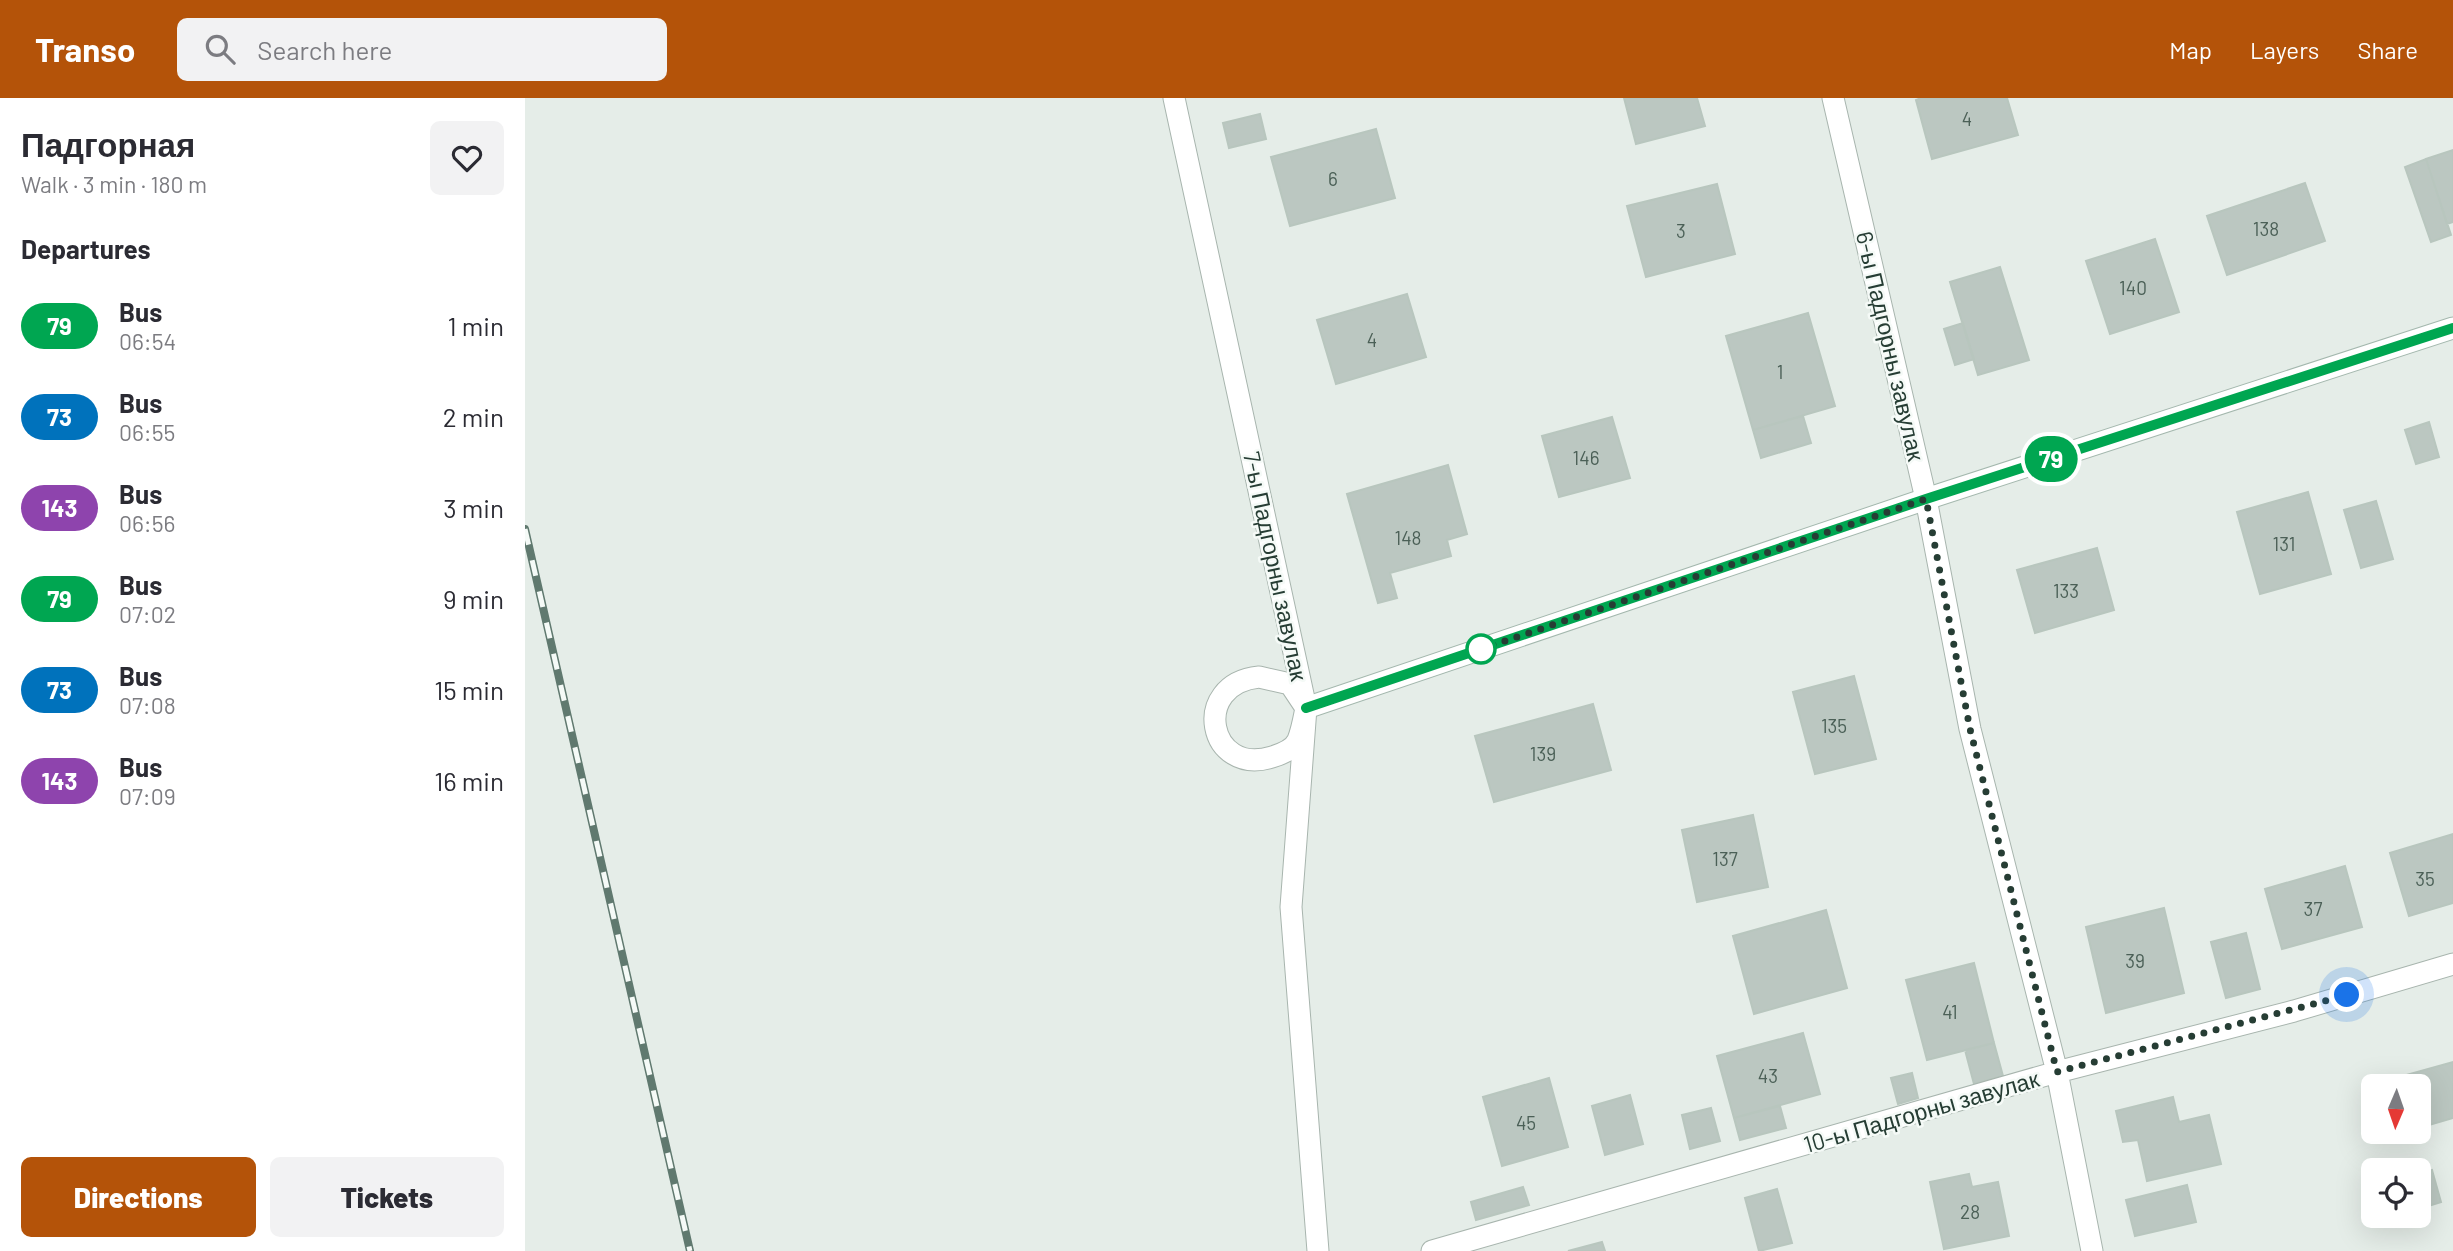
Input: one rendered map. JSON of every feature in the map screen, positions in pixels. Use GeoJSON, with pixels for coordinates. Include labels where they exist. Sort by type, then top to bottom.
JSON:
{"type":"FeatureCollection","features":[{"type":"Feature","properties":{"kind":"street","name":"7-ы Падгорны завулак"},"geometry":{"type":"LineString","coordinates":[[1174,98],[1306,708],[1291,907],[1318,1251]]}},
{"type":"Feature","properties":{"kind":"street","name":"6-ы Падгорны завулак"},"geometry":{"type":"LineString","coordinates":[[1833,98],[1926,499],[1970,729],[2057,1072],[2092,1251]]}},
{"type":"Feature","properties":{"kind":"street"},"geometry":{"type":"LineString","coordinates":[[1306,708],[1926,499],[2453,328]]}},
{"type":"Feature","properties":{"kind":"street"},"geometry":{"type":"LineString","coordinates":[[1246,679],[1275,679],[1290,684],[1306,708],[1298,742],[1284,753],[1265,759],[1249,761],[1233,756],[1222,745],[1215,728],[1221,695],[1231,685],[1246,679]]}},
{"type":"Feature","properties":{"kind":"street","name":"10-ы Падгорны завулак"},"geometry":{"type":"LineString","coordinates":[[1431,1251],[2057,1072],[2294,1011],[2453,964]]}},
{"type":"Feature","properties":{"kind":"building"},"geometry":{"type":"Polygon","coordinates":[[[1624,98],[1697,98],[1705,126],[1636,144],[1624,98]]]}},
{"type":"Feature","properties":{"kind":"building"},"geometry":{"type":"Polygon","coordinates":[[[2007,98],[2018,135],[1932,159],[1916,100],[2007,98]]]}},
{"type":"Feature","properties":{"kind":"building"},"geometry":{"type":"Polygon","coordinates":[[[1260,114],[1266,139],[1229,148],[1223,123],[1260,114]]]}},
{"type":"Feature","properties":{"kind":"building"},"geometry":{"type":"Polygon","coordinates":[[[1376,129],[1395,198],[1290,226],[1271,157],[1376,129]]]}},
{"type":"Feature","properties":{"kind":"building"},"geometry":{"type":"Polygon","coordinates":[[[2453,150],[2453,222],[2447,224],[2426,159],[2453,150]]]}},
{"type":"Feature","properties":{"kind":"building"},"geometry":{"type":"Polygon","coordinates":[[[2426,159],[2451,235],[2431,242],[2405,167],[2426,159]]]}},
{"type":"Feature","properties":{"kind":"building"},"geometry":{"type":"Polygon","coordinates":[[[2305,183],[2325,241],[2227,275],[2207,216],[2305,183]]]}},
{"type":"Feature","properties":{"kind":"building"},"geometry":{"type":"Polygon","coordinates":[[[1717,184],[1735,254],[1646,277],[1627,206],[1717,184]]]}},
{"type":"Feature","properties":{"kind":"building"},"geometry":{"type":"Polygon","coordinates":[[[2155,239],[2179,312],[2110,334],[2086,261],[2155,239]]]}},
{"type":"Feature","properties":{"kind":"building"},"geometry":{"type":"Polygon","coordinates":[[[2000,267],[2029,360],[1978,375],[1950,282],[2000,267]]]}},
{"type":"Feature","properties":{"kind":"building"},"geometry":{"type":"Polygon","coordinates":[[[1407,294],[1426,357],[1336,384],[1317,320],[1407,294]]]}},
{"type":"Feature","properties":{"kind":"building"},"geometry":{"type":"Polygon","coordinates":[[[1808,313],[1835,406],[1753,430],[1726,336],[1808,313]]]}},
{"type":"Feature","properties":{"kind":"building"},"geometry":{"type":"Polygon","coordinates":[[[1963,323],[1974,359],[1955,365],[1944,329],[1963,323]]]}},
{"type":"Feature","properties":{"kind":"building"},"geometry":{"type":"Polygon","coordinates":[[[1803,416],[1811,443],[1761,458],[1753,430],[1803,416]]]}},
{"type":"Feature","properties":{"kind":"building"},"geometry":{"type":"Polygon","coordinates":[[[1612,417],[1630,478],[1559,497],[1542,436],[1612,417]]]}},
{"type":"Feature","properties":{"kind":"building"},"geometry":{"type":"Polygon","coordinates":[[[2429,422],[2439,457],[2416,464],[2405,430],[2429,422]]]}},
{"type":"Feature","properties":{"kind":"building"},"geometry":{"type":"Polygon","coordinates":[[[1448,465],[1467,534],[1447,540],[1451,556],[1390,573],[1397,598],[1378,603],[1347,494],[1448,465]]]}},
{"type":"Feature","properties":{"kind":"building"},"geometry":{"type":"Polygon","coordinates":[[[2308,492],[2331,574],[2260,594],[2237,512],[2308,492]]]}},
{"type":"Feature","properties":{"kind":"building"},"geometry":{"type":"Polygon","coordinates":[[[2376,501],[2393,559],[2361,568],[2344,510],[2376,501]]]}},
{"type":"Feature","properties":{"kind":"building"},"geometry":{"type":"Polygon","coordinates":[[[2097,548],[2114,610],[2035,633],[2017,570],[2097,548]]]}},
{"type":"Feature","properties":{"kind":"building"},"geometry":{"type":"Polygon","coordinates":[[[1854,676],[1876,759],[1815,774],[1793,692],[1854,676]]]}},
{"type":"Feature","properties":{"kind":"building"},"geometry":{"type":"Polygon","coordinates":[[[1593,704],[1611,770],[1494,802],[1475,736],[1593,704]]]}},
{"type":"Feature","properties":{"kind":"building"},"geometry":{"type":"Polygon","coordinates":[[[1753,815],[1768,887],[1697,902],[1682,830],[1753,815]]]}},
{"type":"Feature","properties":{"kind":"building"},"geometry":{"type":"Polygon","coordinates":[[[2453,834],[2453,903],[2409,916],[2390,853],[2453,834]]]}},
{"type":"Feature","properties":{"kind":"building"},"geometry":{"type":"Polygon","coordinates":[[[2345,866],[2362,927],[2282,949],[2265,889],[2345,866]]]}},
{"type":"Feature","properties":{"kind":"building"},"geometry":{"type":"Polygon","coordinates":[[[2164,908],[2184,993],[2106,1013],[2086,927],[2164,908]]]}},
{"type":"Feature","properties":{"kind":"building"},"geometry":{"type":"Polygon","coordinates":[[[1826,910],[1847,988],[1754,1014],[1733,936],[1826,910]]]}},
{"type":"Feature","properties":{"kind":"building"},"geometry":{"type":"Polygon","coordinates":[[[2246,933],[2260,989],[2226,998],[2211,942],[2246,933]]]}},
{"type":"Feature","properties":{"kind":"building"},"geometry":{"type":"Polygon","coordinates":[[[1974,963],[1994,1043],[1927,1060],[1906,980],[1974,963]]]}},
{"type":"Feature","properties":{"kind":"building"},"geometry":{"type":"Polygon","coordinates":[[[1803,1033],[1820,1094],[1734,1118],[1717,1056],[1803,1033]]]}},
{"type":"Feature","properties":{"kind":"building"},"geometry":{"type":"Polygon","coordinates":[[[1994,1043],[2003,1076],[1974,1084],[1965,1050],[1994,1043]]]}},
{"type":"Feature","properties":{"kind":"building"},"geometry":{"type":"Polygon","coordinates":[[[2453,1062],[2453,1118],[2431,1124],[2431,1074],[2410,1074],[2453,1062]]]}},
{"type":"Feature","properties":{"kind":"building"},"geometry":{"type":"Polygon","coordinates":[[[1912,1073],[1918,1098],[1898,1104],[1891,1078],[1912,1073]]]}},
{"type":"Feature","properties":{"kind":"building"},"geometry":{"type":"Polygon","coordinates":[[[1549,1078],[1568,1147],[1502,1166],[1483,1097],[1549,1078]]]}},
{"type":"Feature","properties":{"kind":"building"},"geometry":{"type":"Polygon","coordinates":[[[1630,1095],[1643,1144],[1605,1155],[1592,1106],[1630,1095]]]}},
{"type":"Feature","properties":{"kind":"building"},"geometry":{"type":"Polygon","coordinates":[[[2173,1097],[2179,1122],[2209,1115],[2221,1164],[2147,1181],[2138,1140],[2123,1142],[2116,1111],[2173,1097]]]}},
{"type":"Feature","properties":{"kind":"building"},"geometry":{"type":"Polygon","coordinates":[[[1780,1106],[1786,1128],[1740,1140],[1734,1118],[1780,1106]]]}},
{"type":"Feature","properties":{"kind":"building"},"geometry":{"type":"Polygon","coordinates":[[[1711,1108],[1720,1141],[1690,1149],[1682,1115],[1711,1108]]]}},
{"type":"Feature","properties":{"kind":"building"},"geometry":{"type":"Polygon","coordinates":[[[2431,1170],[2441,1202],[2431,1205],[2431,1170]]]}},
{"type":"Feature","properties":{"kind":"building"},"geometry":{"type":"Polygon","coordinates":[[[1969,1174],[1972,1187],[1998,1182],[2009,1236],[1944,1249],[1930,1182],[1969,1174]]]}},
{"type":"Feature","properties":{"kind":"building"},"geometry":{"type":"Polygon","coordinates":[[[2187,1185],[2196,1222],[2135,1236],[2126,1200],[2187,1185]]]}},
{"type":"Feature","properties":{"kind":"building"},"geometry":{"type":"Polygon","coordinates":[[[1523,1187],[1529,1205],[1476,1220],[1471,1202],[1523,1187]]]}},
{"type":"Feature","properties":{"kind":"building"},"geometry":{"type":"Polygon","coordinates":[[[1777,1189],[1792,1243],[1759,1251],[1745,1198],[1777,1189]]]}},
{"type":"Feature","properties":{"kind":"building"},"geometry":{"type":"Polygon","coordinates":[[[1602,1242],[1605,1251],[1568,1251],[1602,1242]]]}},
{"type":"Feature","properties":{"kind":"railway"},"geometry":{"type":"LineString","coordinates":[[525,529],[690,1251]]}},
{"type":"Feature","properties":{"kind":"bus line","name":"79"},"geometry":{"type":"LineString","coordinates":[[1306,708],[1926,499],[2453,328]]}},
{"type":"Feature","properties":{"kind":"route"},"geometry":{"type":"LineString","coordinates":[[1481,649],[1926,499],[1970,729],[2057,1072],[2347,995]]}}]}
